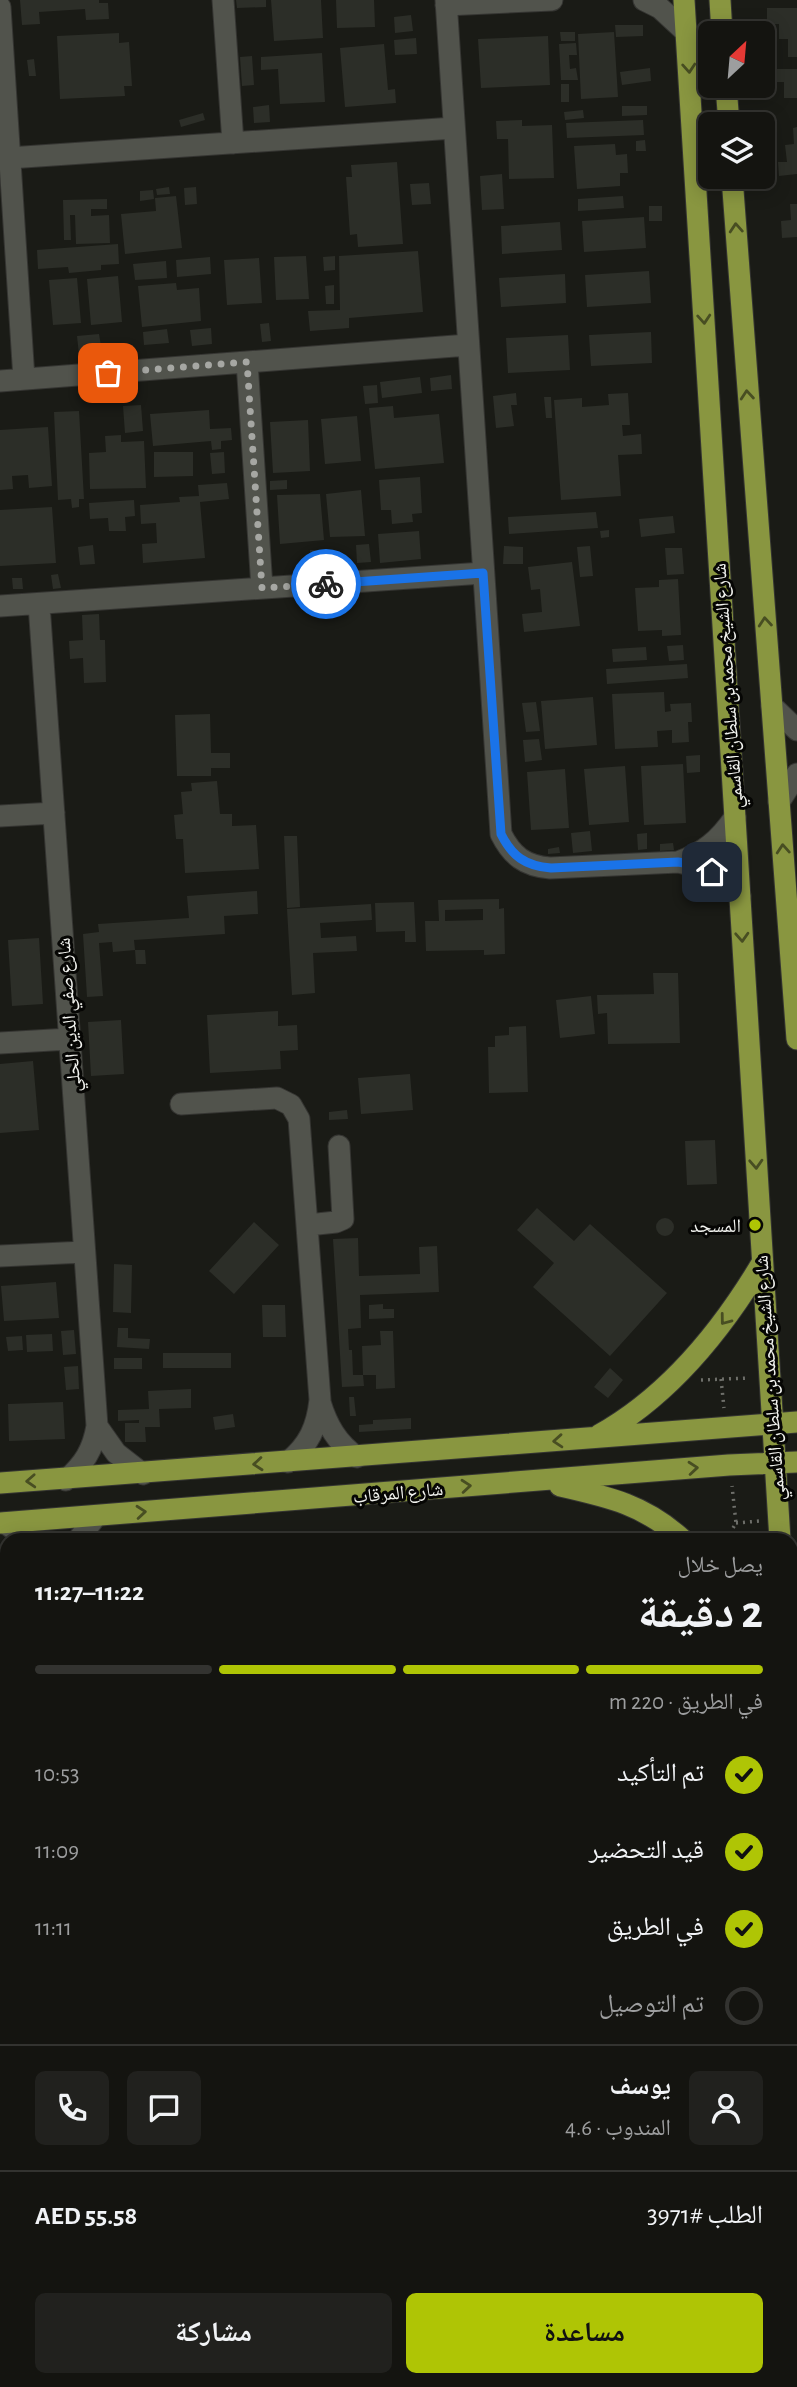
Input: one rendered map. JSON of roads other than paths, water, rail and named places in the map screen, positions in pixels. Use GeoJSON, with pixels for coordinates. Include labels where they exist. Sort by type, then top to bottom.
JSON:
{"type":"FeatureCollection","features":[{"type":"Feature","properties":{"kind":"main road","name":"شارع الشيخ محمد بن سلطان القاسمي"},"geometry":{"type":"LineString","coordinates":[[684,0],[779,1533]]}},
{"type":"Feature","properties":{"kind":"main road"},"geometry":{"type":"LineString","coordinates":[[722,2],[723,21]]}},
{"type":"Feature","properties":{"kind":"main road"},"geometry":{"type":"LineString","coordinates":[[733,189],[797,1039]]}},
{"type":"Feature","properties":{"kind":"main road"},"geometry":{"type":"LineString","coordinates":[[700,251],[707,244],[713,243],[724,251],[730,321],[743,345]]}},
{"type":"Feature","properties":{"kind":"main road"},"geometry":{"type":"LineString","coordinates":[[593,1438],[620,1423],[668,1382],[722,1325],[762,1263]]}},
{"type":"Feature","properties":{"kind":"main road","name":"شارع المرقاب"},"geometry":{"type":"LineString","coordinates":[[0,1483],[797,1422]]}},
{"type":"Feature","properties":{"kind":"main road","name":"شارع المرقاب"},"geometry":{"type":"LineString","coordinates":[[3,1523],[797,1462]]}},
{"type":"Feature","properties":{"kind":"main road"},"geometry":{"type":"LineString","coordinates":[[538,1480],[632,1505],[653,1516],[674,1533]]}},
{"type":"Feature","properties":{"kind":"street"},"geometry":{"type":"LineString","coordinates":[[223,0],[233,143]]}},
{"type":"Feature","properties":{"kind":"street"},"geometry":{"type":"LineString","coordinates":[[552,0],[446,3],[501,834],[508,848],[520,860],[534,867],[678,862],[696,865],[712,872],[740,896]]}},
{"type":"Feature","properties":{"kind":"street"},"geometry":{"type":"LineString","coordinates":[[644,0],[660,8],[686,32]]}},
{"type":"Feature","properties":{"kind":"street"},"geometry":{"type":"LineString","coordinates":[[0,7],[24,379]]}},
{"type":"Feature","properties":{"kind":"street"},"geometry":{"type":"LineString","coordinates":[[9,158],[454,128]]}},
{"type":"Feature","properties":{"kind":"street"},"geometry":{"type":"LineString","coordinates":[[0,381],[468,345]]}},
{"type":"Feature","properties":{"kind":"street"},"geometry":{"type":"LineString","coordinates":[[247,362],[262,588]]}},
{"type":"Feature","properties":{"kind":"street"},"geometry":{"type":"LineString","coordinates":[[0,607],[483,573]]}},
{"type":"Feature","properties":{"kind":"street","name":"شارع صفي الدين الحلي"},"geometry":{"type":"LineString","coordinates":[[39,604],[97,1426],[88,1456],[66,1479]]}},
{"type":"Feature","properties":{"kind":"street"},"geometry":{"type":"LineString","coordinates":[[772,706],[797,730]]}},
{"type":"Feature","properties":{"kind":"street"},"geometry":{"type":"LineString","coordinates":[[779,802],[797,774]]}},
{"type":"Feature","properties":{"kind":"street"},"geometry":{"type":"LineString","coordinates":[[0,816],[54,813]]}},
{"type":"Feature","properties":{"kind":"street"},"geometry":{"type":"LineString","coordinates":[[678,862],[711,846],[735,817]]}},
{"type":"Feature","properties":{"kind":"street"},"geometry":{"type":"LineString","coordinates":[[0,1043],[69,1039]]}},
{"type":"Feature","properties":{"kind":"street"},"geometry":{"type":"LineString","coordinates":[[181,1104],[277,1098],[291,1105],[299,1119],[320,1400],[324,1418],[333,1433],[344,1448],[357,1457]]}},
{"type":"Feature","properties":{"kind":"street"},"geometry":{"type":"LineString","coordinates":[[308,1225],[342,1219],[339,1146]]}},
{"type":"Feature","properties":{"kind":"street"},"geometry":{"type":"LineString","coordinates":[[0,1256],[85,1252]]}},
{"type":"Feature","properties":{"kind":"street"},"geometry":{"type":"LineString","coordinates":[[288,1462],[302,1451],[312,1436],[318,1419],[320,1400]]}},
{"type":"Feature","properties":{"kind":"street"},"geometry":{"type":"LineString","coordinates":[[97,1426],[116,1453],[144,1474]]}},
{"type":"Feature","properties":{"kind":"street"},"geometry":{"type":"LineString","coordinates":[[83,1533],[96,1516]]}},
{"type":"Feature","properties":{"kind":"street"},"geometry":{"type":"LineString","coordinates":[[3,1523],[18,1533]]}},
{"type":"Feature","properties":{"kind":"place","name":"المسجد"},"geometry":{"type":"Point","coordinates":[755,1225]}}]}
